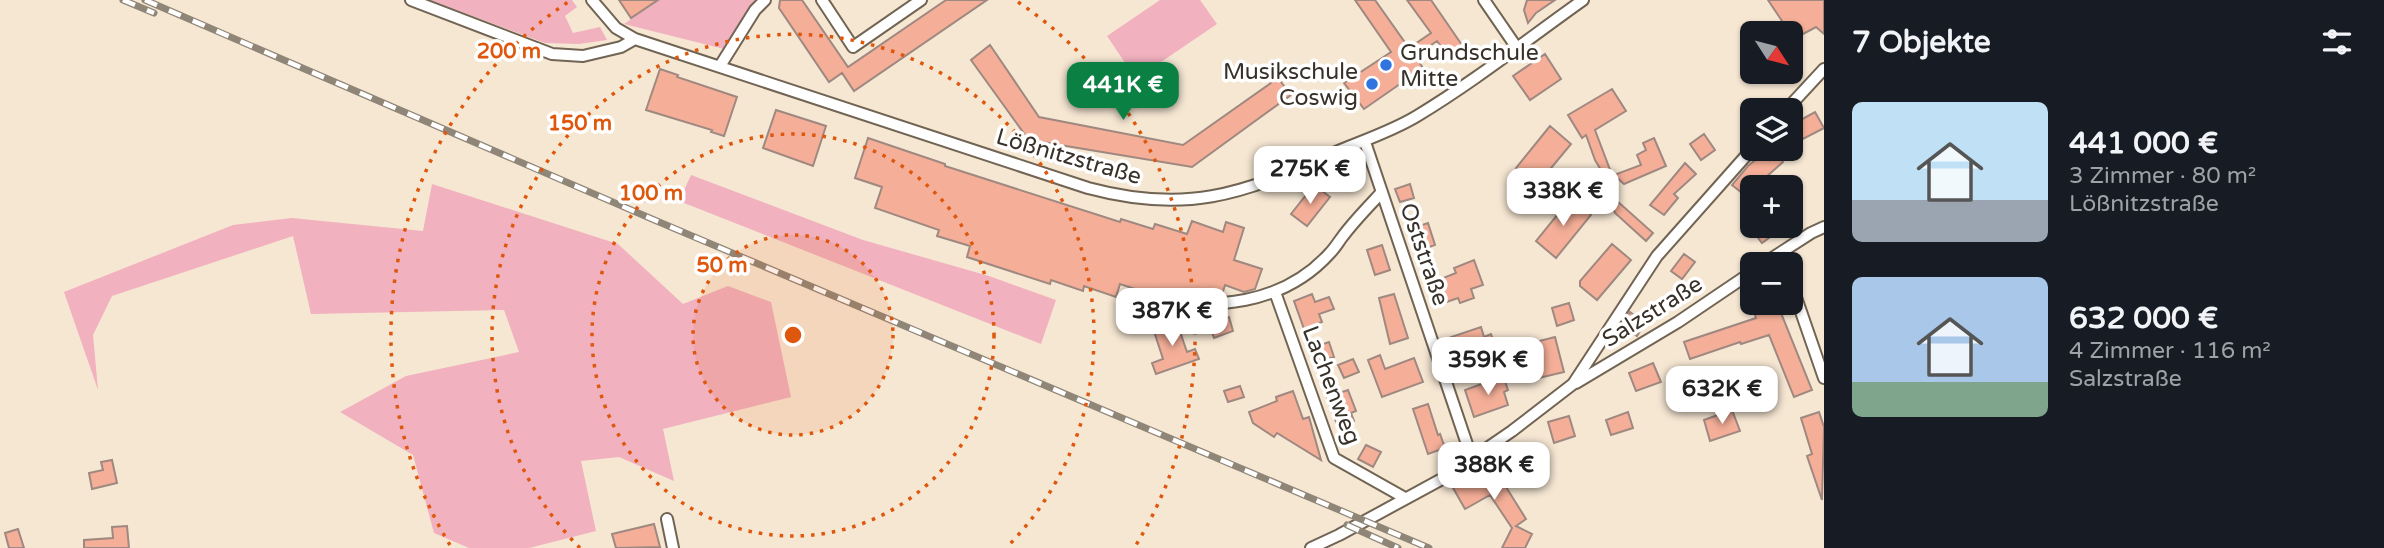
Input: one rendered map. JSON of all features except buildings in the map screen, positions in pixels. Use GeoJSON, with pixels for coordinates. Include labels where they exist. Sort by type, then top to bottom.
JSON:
{"type":"FeatureCollection","features":[{"type":"Feature","properties":{"kind":"street"},"geometry":{"type":"LineString","coordinates":[[411,0],[552,54],[583,56],[621,47],[635,39]]}},
{"type":"Feature","properties":{"kind":"street","name":"Lößnitzstraße"},"geometry":{"type":"LineString","coordinates":[[592,0],[616,29],[635,39],[1088,188],[1124,197],[1167,201],[1240,191],[1365,142],[1415,117],[1583,0]]}},
{"type":"Feature","properties":{"kind":"street"},"geometry":{"type":"LineString","coordinates":[[720,66],[755,10],[765,0]]}},
{"type":"Feature","properties":{"kind":"street"},"geometry":{"type":"LineString","coordinates":[[822,0],[853,47],[921,0]]}},
{"type":"Feature","properties":{"kind":"street"},"geometry":{"type":"LineString","coordinates":[[1484,0],[1517,48]]}},
{"type":"Feature","properties":{"kind":"street"},"geometry":{"type":"LineString","coordinates":[[1797,98],[1824,69]]}},
{"type":"Feature","properties":{"kind":"street","name":"Oststraße"},"geometry":{"type":"LineString","coordinates":[[1365,142],[1472,459]]}},
{"type":"Feature","properties":{"kind":"street"},"geometry":{"type":"LineString","coordinates":[[1311,548],[1442,479],[1573,384],[1657,256],[1741,161]]}},
{"type":"Feature","properties":{"kind":"street"},"geometry":{"type":"LineString","coordinates":[[1130,303],[1245,302],[1275,292],[1293,283],[1330,254],[1382,192]]}},
{"type":"Feature","properties":{"kind":"street"},"geometry":{"type":"LineString","coordinates":[[1781,252],[1824,227]]}},
{"type":"Feature","properties":{"kind":"street","name":"Salzstraße"},"geometry":{"type":"LineString","coordinates":[[1573,384],[1678,322],[1740,280]]}},
{"type":"Feature","properties":{"kind":"street","name":"Lachenweg"},"geometry":{"type":"LineString","coordinates":[[1275,292],[1334,458],[1405,498]]}},
{"type":"Feature","properties":{"kind":"street"},"geometry":{"type":"LineString","coordinates":[[1802,315],[1824,378]]}},
{"type":"Feature","properties":{"kind":"street"},"geometry":{"type":"LineString","coordinates":[[667,519],[673,548]]}},
{"type":"Feature","properties":{"kind":"shaded area"},"geometry":{"type":"Polygon","coordinates":[[[430,0],[572,0],[577,7],[565,16],[573,33],[600,27],[607,40],[579,44],[545,43],[430,0]]]}},
{"type":"Feature","properties":{"kind":"shaded area"},"geometry":{"type":"Polygon","coordinates":[[[653,0],[763,0],[728,50],[624,24],[655,3],[653,0]]]}},
{"type":"Feature","properties":{"kind":"shaded area"},"geometry":{"type":"Polygon","coordinates":[[[1160,0],[1200,0],[1217,24],[1136,79],[1107,36],[1160,0]]]}},
{"type":"Feature","properties":{"kind":"shaded area"},"geometry":{"type":"Polygon","coordinates":[[[691,175],[863,240],[989,276],[1056,300],[1041,344],[679,201],[691,175]]]}},
{"type":"Feature","properties":{"kind":"shaded area"},"geometry":{"type":"Polygon","coordinates":[[[432,184],[618,244],[683,304],[728,286],[771,302],[791,397],[663,429],[674,481],[619,457],[581,461],[596,531],[529,548],[469,548],[434,533],[413,455],[340,412],[406,376],[519,352],[504,310],[311,314],[293,236],[112,296],[93,335],[98,390],[64,292],[233,225],[292,218],[423,231],[432,184]]]}},
{"type":"Feature","properties":{"kind":"railway"},"geometry":{"type":"LineString","coordinates":[[123,0],[154,13]]}},
{"type":"Feature","properties":{"kind":"railway"},"geometry":{"type":"LineString","coordinates":[[145,0],[652,219],[1429,548]]}},
{"type":"Feature","properties":{"kind":"railway"},"geometry":{"type":"LineString","coordinates":[[1347,525],[1398,548]]}},
{"type":"Feature","properties":{"kind":"place","name":"Grundschule Mitte"},"geometry":{"type":"Point","coordinates":[1386,65]}},
{"type":"Feature","properties":{"kind":"place","name":"Musikschule Coswig"},"geometry":{"type":"Point","coordinates":[1372,84]}}]}
